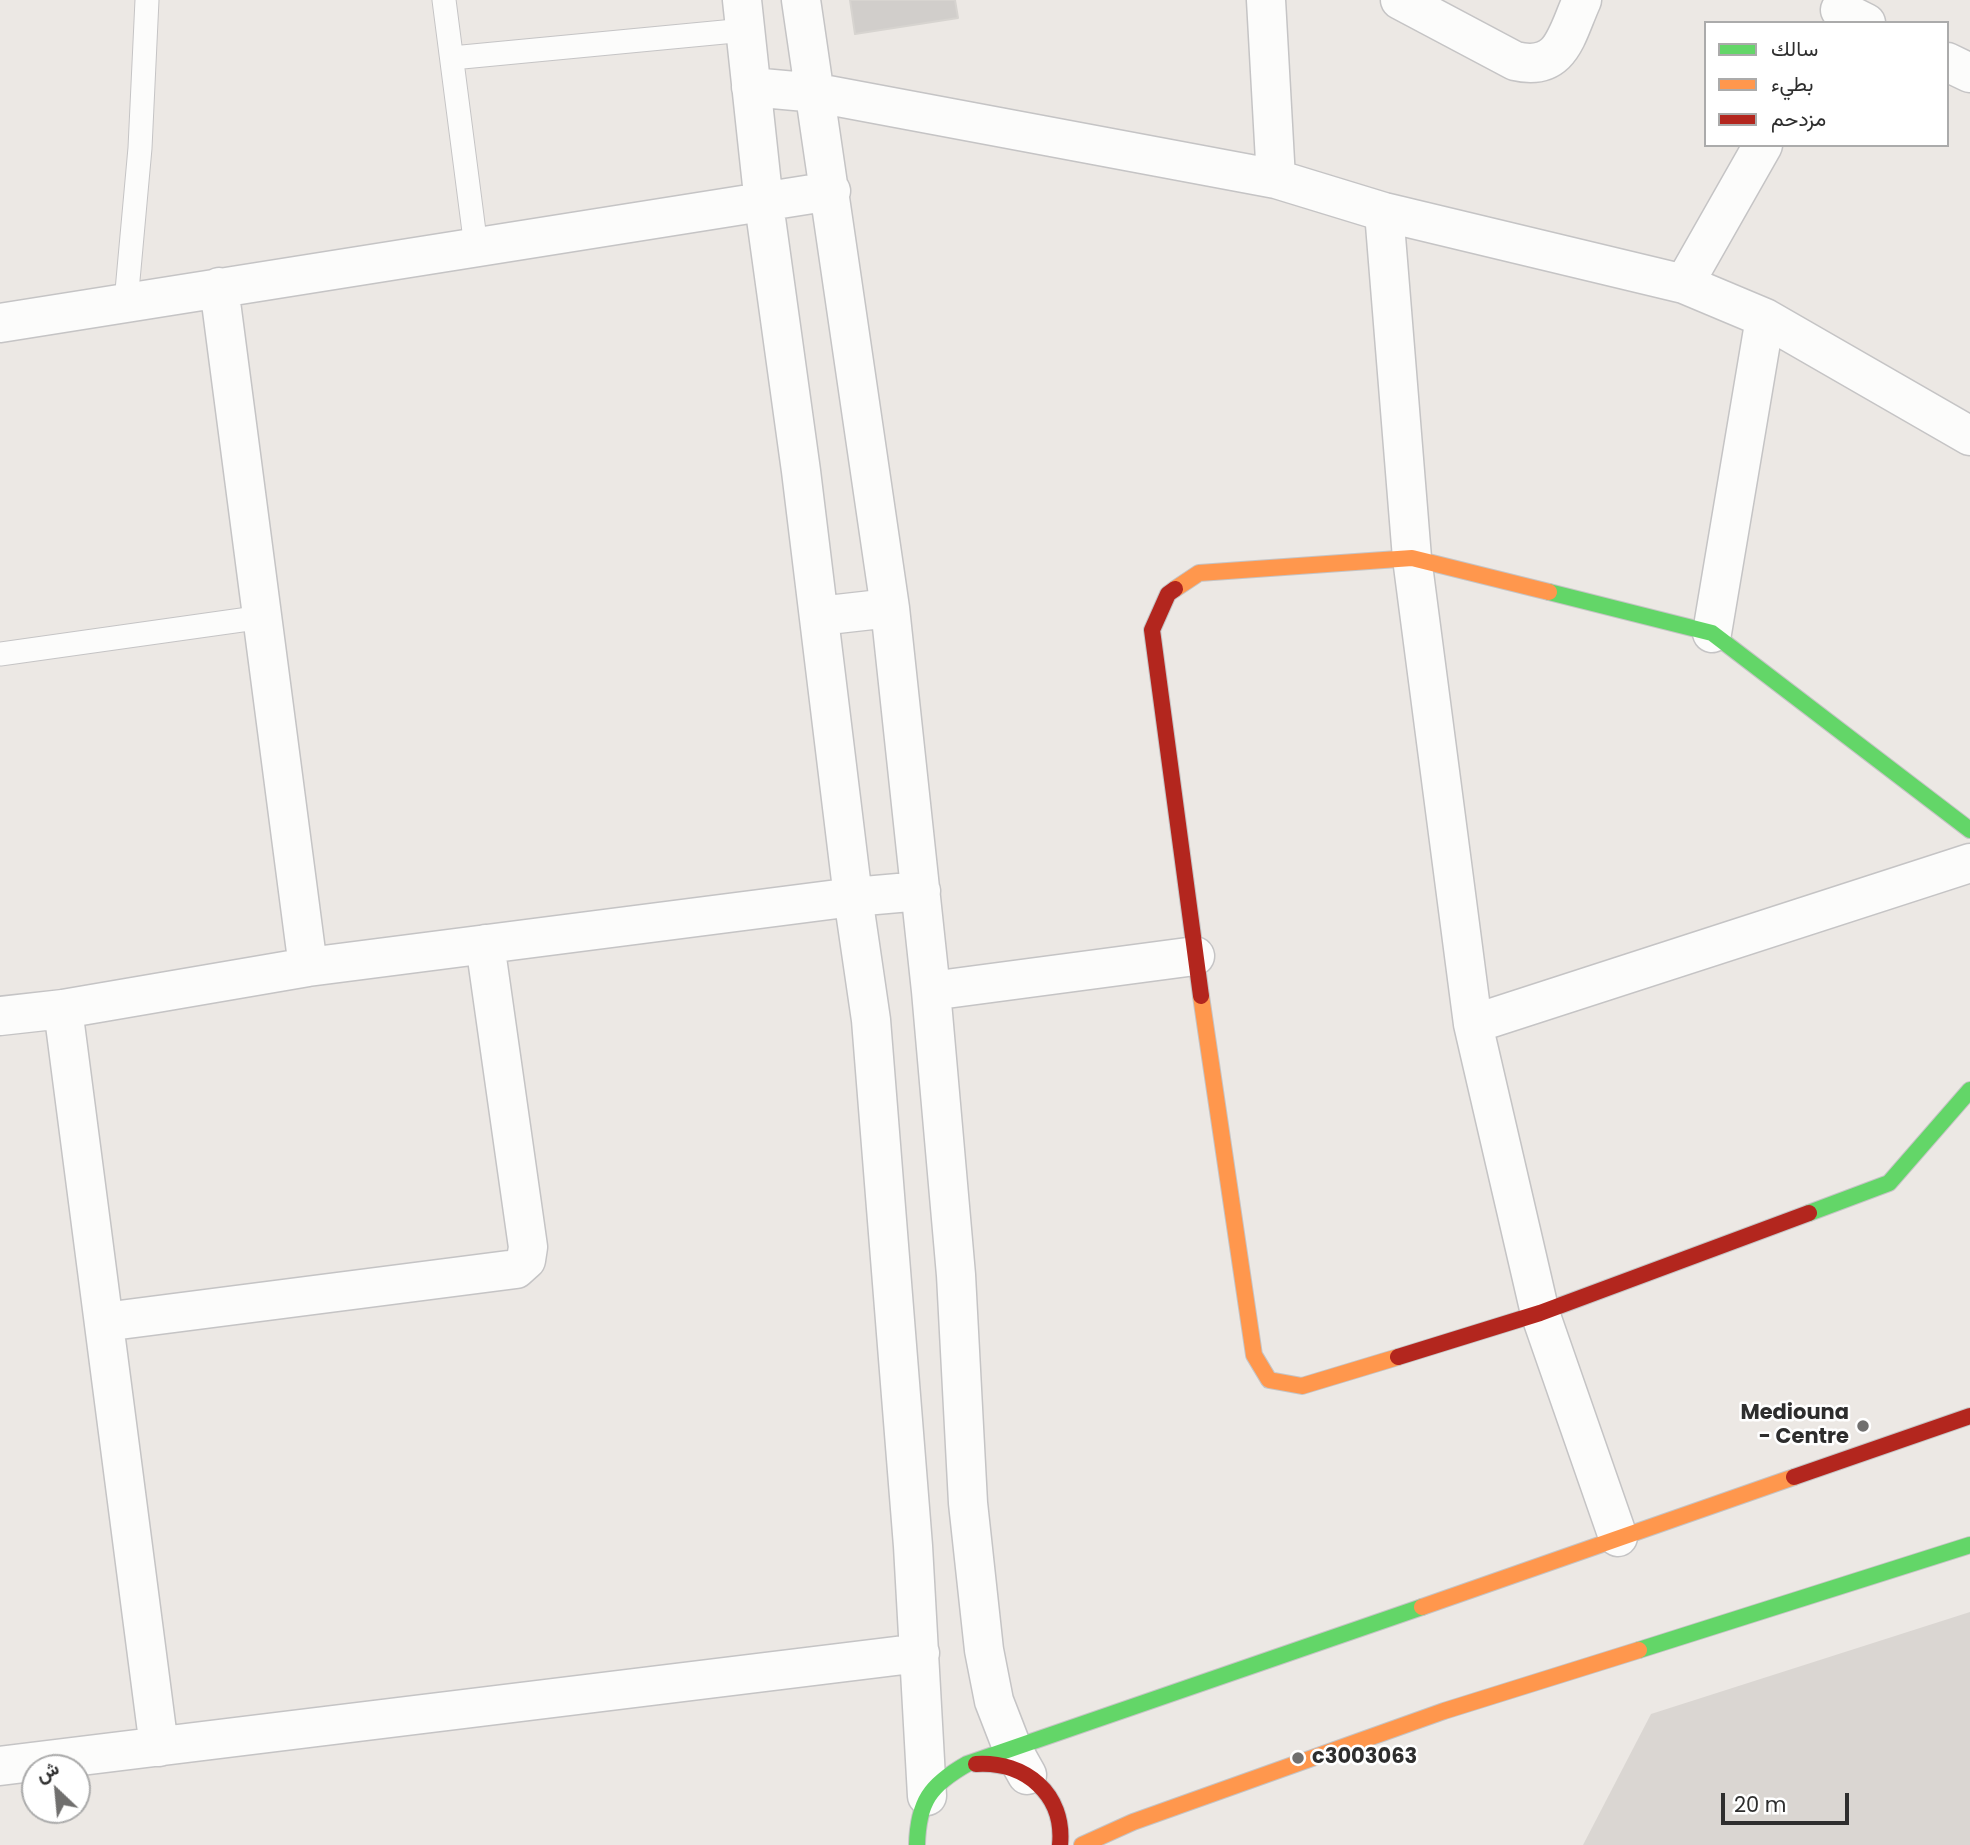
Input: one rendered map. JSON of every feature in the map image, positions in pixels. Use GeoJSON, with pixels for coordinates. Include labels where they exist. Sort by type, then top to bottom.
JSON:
{"type":"FeatureCollection","features":[{"type":"Feature","properties":{"kind":"street"},"geometry":{"type":"LineString","coordinates":[[802,0],[890,608],[931,990],[956,1275],[968,1503],[984,1650],[994,1701],[1020,1762],[1043,1788],[1055,1809],[1063,1832],[1060,1845]]}},
{"type":"Feature","properties":{"kind":"street"},"geometry":{"type":"LineString","coordinates":[[1265,0],[1276,179]]}},
{"type":"Feature","properties":{"kind":"street"},"geometry":{"type":"LineString","coordinates":[[1400,0],[1515,61],[1531,65],[1546,62],[1557,52],[1582,0]]}},
{"type":"Feature","properties":{"kind":"street"},"geometry":{"type":"LineString","coordinates":[[743,15],[764,204],[802,471],[853,897],[871,1020],[920,1653],[927,1796]]}},
{"type":"Feature","properties":{"kind":"street"},"geometry":{"type":"LineString","coordinates":[[1949,63],[1970,73]]}},
{"type":"Feature","properties":{"kind":"street"},"geometry":{"type":"LineString","coordinates":[[751,87],[817,93],[1276,179],[1384,212],[1684,284],[1765,318],[1970,436]]}},
{"type":"Feature","properties":{"kind":"street"},"geometry":{"type":"LineString","coordinates":[[1684,284],[1762,147]]}},
{"type":"Feature","properties":{"kind":"street"},"geometry":{"type":"LineString","coordinates":[[0,323],[764,204],[831,191]]}},
{"type":"Feature","properties":{"kind":"street"},"geometry":{"type":"LineString","coordinates":[[1384,212],[1412,558],[1473,1024],[1540,1314],[1618,1537]]}},
{"type":"Feature","properties":{"kind":"street"},"geometry":{"type":"LineString","coordinates":[[219,287],[309,967]]}},
{"type":"Feature","properties":{"kind":"street"},"geometry":{"type":"LineString","coordinates":[[1712,633],[1765,318]]}},
{"type":"Feature","properties":{"kind":"street"},"geometry":{"type":"LineString","coordinates":[[1970,830],[1712,633],[1412,558],[1199,573],[1168,594],[1152,631],[1195,956],[1254,1355],[1269,1380],[1301,1385],[1540,1314],[1889,1183],[1970,1090]]}},
{"type":"Feature","properties":{"kind":"street"},"geometry":{"type":"LineString","coordinates":[[819,616],[890,608]]}},
{"type":"Feature","properties":{"kind":"street"},"geometry":{"type":"LineString","coordinates":[[1473,1024],[1970,863]]}},
{"type":"Feature","properties":{"kind":"street"},"geometry":{"type":"LineString","coordinates":[[0,1016],[63,1009],[309,967],[853,897],[921,891]]}},
{"type":"Feature","properties":{"kind":"street"},"geometry":{"type":"LineString","coordinates":[[104,1322],[516,1269],[526,1260],[527,1248],[485,944]]}},
{"type":"Feature","properties":{"kind":"street"},"geometry":{"type":"LineString","coordinates":[[931,990],[1195,956]]}},
{"type":"Feature","properties":{"kind":"street"},"geometry":{"type":"LineString","coordinates":[[63,1009],[159,1747]]}},
{"type":"Feature","properties":{"kind":"street"},"geometry":{"type":"LineString","coordinates":[[967,1764],[1007,1765],[1020,1762],[1618,1537],[1970,1416]]}},
{"type":"Feature","properties":{"kind":"street"},"geometry":{"type":"LineString","coordinates":[[1082,1845],[1133,1822],[1444,1711],[1970,1545]]}},
{"type":"Feature","properties":{"kind":"street"},"geometry":{"type":"LineString","coordinates":[[0,1766],[920,1653]]}},
{"type":"Feature","properties":{"kind":"street"},"geometry":{"type":"LineString","coordinates":[[917,1845],[916,1822],[927,1796],[943,1776],[967,1764],[1020,1762]]}},
{"type":"Feature","properties":{"kind":"lane"},"geometry":{"type":"LineString","coordinates":[[126,302],[140,148],[147,0]]}},
{"type":"Feature","properties":{"kind":"lane"},"geometry":{"type":"LineString","coordinates":[[444,0],[476,247]]}},
{"type":"Feature","properties":{"kind":"lane"},"geometry":{"type":"LineString","coordinates":[[452,58],[743,15]]}},
{"type":"Feature","properties":{"kind":"lane"},"geometry":{"type":"LineString","coordinates":[[0,654],[262,617]]}},
{"type":"Feature","properties":{"kind":"shaded area"},"geometry":{"type":"Polygon","coordinates":[[[1970,1612],[1970,1845],[1583,1845],[1651,1714],[1970,1612]]]}},
{"type":"Feature","properties":{"kind":"building"},"geometry":{"type":"Polygon","coordinates":[[[850,0],[955,0],[958,18],[855,34],[850,0]]]}},
{"type":"Feature","properties":{"kind":"traffic: fast"},"geometry":{"type":"LineString","coordinates":[[1549,592],[1712,633],[1970,830]]}},
{"type":"Feature","properties":{"kind":"traffic: fast"},"geometry":{"type":"LineString","coordinates":[[1809,1213],[1889,1183],[1970,1090]]}},
{"type":"Feature","properties":{"kind":"traffic: fast"},"geometry":{"type":"LineString","coordinates":[[1639,1650],[1970,1545]]}},
{"type":"Feature","properties":{"kind":"traffic: fast"},"geometry":{"type":"LineString","coordinates":[[917,1845],[920,1817],[928,1796],[944,1779],[967,1764],[1422,1607]]}},
{"type":"Feature","properties":{"kind":"traffic: slow"},"geometry":{"type":"LineString","coordinates":[[1175,589],[1199,573],[1412,558],[1549,592]]}},
{"type":"Feature","properties":{"kind":"traffic: slow"},"geometry":{"type":"LineString","coordinates":[[1201,996],[1254,1355],[1269,1380],[1302,1386],[1398,1357]]}},
{"type":"Feature","properties":{"kind":"traffic: slow"},"geometry":{"type":"LineString","coordinates":[[1422,1607],[1794,1477]]}},
{"type":"Feature","properties":{"kind":"traffic: slow"},"geometry":{"type":"LineString","coordinates":[[1082,1845],[1133,1822],[1444,1711],[1639,1650]]}},
{"type":"Feature","properties":{"kind":"traffic: jam"},"geometry":{"type":"LineString","coordinates":[[1175,589],[1168,594],[1152,630],[1201,996]]}},
{"type":"Feature","properties":{"kind":"traffic: jam"},"geometry":{"type":"LineString","coordinates":[[1398,1357],[1540,1313],[1809,1213]]}},
{"type":"Feature","properties":{"kind":"traffic: jam"},"geometry":{"type":"LineString","coordinates":[[1794,1477],[1970,1416]]}},
{"type":"Feature","properties":{"kind":"traffic: jam"},"geometry":{"type":"LineString","coordinates":[[976,1764],[1010,1768],[1038,1784],[1049,1796],[1056,1810],[1060,1845]]}},
{"type":"Feature","properties":{"kind":"place","name":"Mediouna - Centre"},"geometry":{"type":"Point","coordinates":[1863,1426]}},
{"type":"Feature","properties":{"kind":"place","name":"c3003063"},"geometry":{"type":"Point","coordinates":[1298,1758]}}]}
